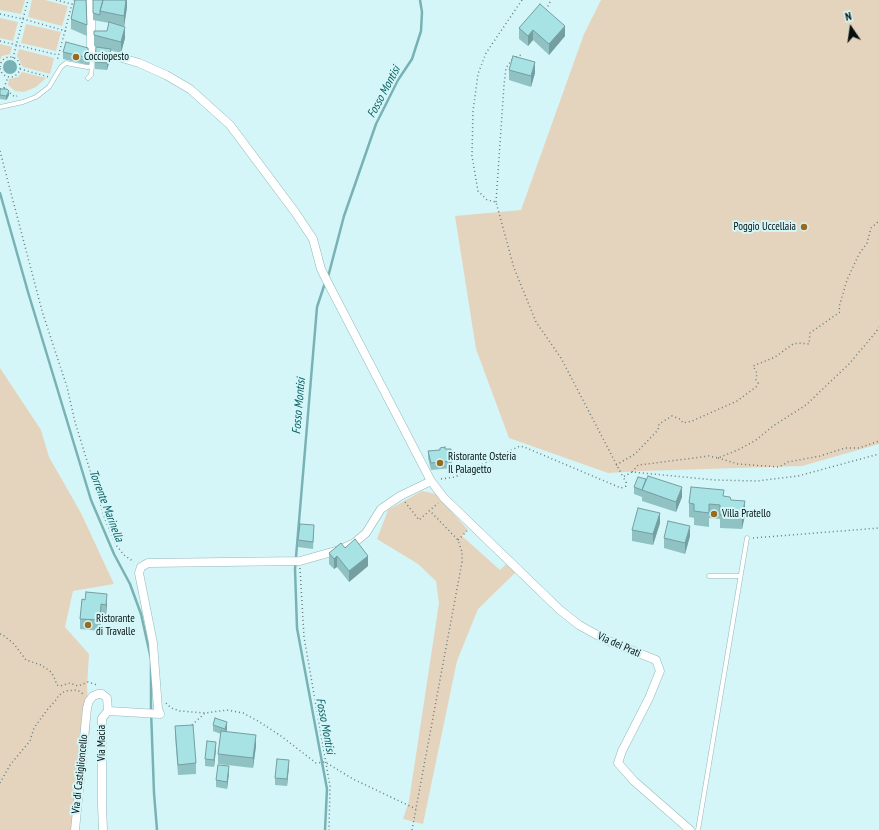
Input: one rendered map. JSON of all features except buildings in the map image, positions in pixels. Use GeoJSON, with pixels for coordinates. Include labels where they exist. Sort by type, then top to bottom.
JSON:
{"type":"FeatureCollection","features":[{"type":"Feature","properties":{"kind":"street"},"geometry":{"type":"LineString","coordinates":[[90,49],[91,0]]}},
{"type":"Feature","properties":{"kind":"street","name":"Via dei Prati"},"geometry":{"type":"LineString","coordinates":[[90,49],[139,64],[166,75],[190,89],[230,125],[278,188],[313,239],[321,269],[329,285],[431,481],[444,498],[560,610],[579,625],[606,640],[656,660],[660,671],[649,698],[618,763],[634,781],[690,830]]}},
{"type":"Feature","properties":{"kind":"street"},"geometry":{"type":"LineString","coordinates":[[108,711],[160,714],[158,709],[153,643],[139,573],[141,567],[148,562],[289,561],[300,560],[340,550],[354,544],[366,533],[381,509],[400,496],[431,481]]}},
{"type":"Feature","properties":{"kind":"street","name":"Via Macia"},"geometry":{"type":"LineString","coordinates":[[86,718],[87,705],[92,698],[98,694],[104,696],[108,701],[108,711],[102,718],[103,830]]}},
{"type":"Feature","properties":{"kind":"street","name":"Via di Castiglioncello"},"geometry":{"type":"LineString","coordinates":[[75,830],[86,718]]}},
{"type":"Feature","properties":{"kind":"lane"},"geometry":{"type":"LineString","coordinates":[[88,78],[91,75],[92,66],[90,49]]}},
{"type":"Feature","properties":{"kind":"lane"},"geometry":{"type":"LineString","coordinates":[[0,107],[23,102],[36,97],[49,88],[61,67],[66,63],[87,67],[92,66]]}},
{"type":"Feature","properties":{"kind":"lane"},"geometry":{"type":"LineString","coordinates":[[698,830],[747,538]]}},
{"type":"Feature","properties":{"kind":"lane"},"geometry":{"type":"LineString","coordinates":[[709,576],[740,576]]}},
{"type":"Feature","properties":{"kind":"path"},"geometry":{"type":"LineString","coordinates":[[13,58],[28,0]]}},
{"type":"Feature","properties":{"kind":"path"},"geometry":{"type":"LineString","coordinates":[[56,0],[72,4],[57,61]]}},
{"type":"Feature","properties":{"kind":"path"},"geometry":{"type":"LineString","coordinates":[[496,202],[487,200],[478,191],[472,156],[473,111],[478,74],[486,53],[522,0]]}},
{"type":"Feature","properties":{"kind":"path"},"geometry":{"type":"LineString","coordinates":[[546,10],[551,0]]}},
{"type":"Feature","properties":{"kind":"path"},"geometry":{"type":"LineString","coordinates":[[0,14],[66,31]]}},
{"type":"Feature","properties":{"kind":"path"},"geometry":{"type":"LineString","coordinates":[[0,41],[59,55]]}},
{"type":"Feature","properties":{"kind":"path"},"geometry":{"type":"LineString","coordinates":[[431,481],[455,477],[520,446],[621,488],[626,486],[626,482],[561,358],[536,322],[514,268],[496,202],[506,68],[512,58],[521,55]]}},
{"type":"Feature","properties":{"kind":"path"},"geometry":{"type":"LineString","coordinates":[[6,58],[13,58],[18,62],[20,69],[14,76],[8,77],[2,72],[0,64],[6,58]]}},
{"type":"Feature","properties":{"kind":"path"},"geometry":{"type":"LineString","coordinates":[[20,69],[50,77],[47,82]]}},
{"type":"Feature","properties":{"kind":"path"},"geometry":{"type":"LineString","coordinates":[[4,88],[8,77]]}},
{"type":"Feature","properties":{"kind":"path"},"geometry":{"type":"LineString","coordinates":[[0,89],[4,88]]}},
{"type":"Feature","properties":{"kind":"path"},"geometry":{"type":"LineString","coordinates":[[4,88],[15,97],[23,96]]}},
{"type":"Feature","properties":{"kind":"path"},"geometry":{"type":"LineString","coordinates":[[0,151],[42,311],[67,387],[75,422],[105,519],[116,545],[124,555],[141,567]]}},
{"type":"Feature","properties":{"kind":"path"},"geometry":{"type":"LineString","coordinates":[[616,464],[635,454],[658,430],[659,424],[672,416],[680,419],[683,423],[692,421],[737,401],[756,387],[758,383],[756,380],[758,373],[753,366],[775,357],[793,344],[809,344],[810,333],[840,312],[839,307],[847,280],[859,254],[866,243],[871,228],[879,221]]}},
{"type":"Feature","properties":{"kind":"path"},"geometry":{"type":"LineString","coordinates":[[718,458],[740,449],[756,440],[773,426],[806,405],[849,364],[879,327]]}},
{"type":"Feature","properties":{"kind":"path"},"geometry":{"type":"LineString","coordinates":[[623,478],[632,472],[638,465],[709,456],[738,464],[779,467],[788,462],[820,456],[845,448],[859,448],[879,441]]}},
{"type":"Feature","properties":{"kind":"path"},"geometry":{"type":"LineString","coordinates":[[632,472],[715,480],[757,481],[798,476],[879,454]]}},
{"type":"Feature","properties":{"kind":"path"},"geometry":{"type":"LineString","coordinates":[[400,496],[419,520],[444,498]]}},
{"type":"Feature","properties":{"kind":"path"},"geometry":{"type":"LineString","coordinates":[[412,830],[462,562],[462,552],[458,540],[430,511]]}},
{"type":"Feature","properties":{"kind":"path"},"geometry":{"type":"LineString","coordinates":[[458,540],[473,525]]}},
{"type":"Feature","properties":{"kind":"path"},"geometry":{"type":"LineString","coordinates":[[747,538],[879,528]]}},
{"type":"Feature","properties":{"kind":"path"},"geometry":{"type":"LineString","coordinates":[[300,560],[304,637],[330,786],[329,830]]}},
{"type":"Feature","properties":{"kind":"path"},"geometry":{"type":"LineString","coordinates":[[0,634],[14,644],[26,660],[41,665],[50,672],[57,685],[60,686],[70,683],[78,686],[88,682],[97,685]]}},
{"type":"Feature","properties":{"kind":"path"},"geometry":{"type":"LineString","coordinates":[[0,783],[10,765],[30,741],[34,728],[58,696],[65,691],[77,690],[82,693],[83,697],[86,695],[92,698]]}},
{"type":"Feature","properties":{"kind":"path"},"geometry":{"type":"LineString","coordinates":[[165,697],[166,704],[171,708],[180,710],[205,713],[226,710],[243,714],[258,721],[281,736],[316,762],[326,762],[353,779],[416,809]]}},
{"type":"Feature","properties":{"kind":"path"},"geometry":{"type":"LineString","coordinates":[[188,728],[205,713]]}},
{"type":"Feature","properties":{"kind":"shaded area"},"geometry":{"type":"Polygon","coordinates":[[[0,0],[25,0],[21,14],[0,10],[0,0]]]}},
{"type":"Feature","properties":{"kind":"shaded area"},"geometry":{"type":"Polygon","coordinates":[[[32,0],[45,0],[68,6],[62,26],[28,17],[32,0]]]}},
{"type":"Feature","properties":{"kind":"shaded area"},"geometry":{"type":"Polygon","coordinates":[[[601,0],[879,0],[879,444],[802,466],[608,473],[509,438],[476,349],[455,216],[521,210],[584,34],[601,0]]]}},
{"type":"Feature","properties":{"kind":"shaded area"},"geometry":{"type":"Polygon","coordinates":[[[0,18],[18,22],[13,41],[0,38],[0,18]]]}},
{"type":"Feature","properties":{"kind":"shaded area"},"geometry":{"type":"Polygon","coordinates":[[[26,24],[61,32],[56,51],[21,43],[26,24]]]}},
{"type":"Feature","properties":{"kind":"shaded area"},"geometry":{"type":"Polygon","coordinates":[[[0,44],[12,47],[10,54],[2,56],[0,60],[0,44]]]}},
{"type":"Feature","properties":{"kind":"shaded area"},"geometry":{"type":"Polygon","coordinates":[[[19,49],[54,58],[50,74],[23,67],[17,56],[19,49]]]}},
{"type":"Feature","properties":{"kind":"shaded area"},"geometry":{"type":"Polygon","coordinates":[[[22,72],[46,78],[36,87],[24,92],[15,91],[8,85],[9,79],[18,77],[22,72]]]}},
{"type":"Feature","properties":{"kind":"shaded area"},"geometry":{"type":"Polygon","coordinates":[[[0,368],[41,430],[49,457],[81,513],[114,584],[73,591],[65,627],[89,654],[87,687],[90,729],[79,830],[0,830],[0,368]]]}},
{"type":"Feature","properties":{"kind":"shaded area"},"geometry":{"type":"Polygon","coordinates":[[[422,491],[436,494],[468,530],[462,536],[500,570],[506,564],[516,572],[478,609],[457,661],[423,824],[403,819],[409,801],[439,603],[436,581],[418,564],[377,539],[388,510],[422,491]]]}},
{"type":"Feature","properties":{"kind":"water"},"geometry":{"type":"Polygon","coordinates":[[[10,60],[15,62],[17,67],[15,72],[10,74],[5,72],[3,67],[5,62],[10,60]]]}},
{"type":"Feature","properties":{"kind":"waterway","name":"Fosso Montisi"},"geometry":{"type":"LineString","coordinates":[[328,277],[344,216],[376,124],[398,80],[412,59],[421,31],[422,12],[420,0]]}},
{"type":"Feature","properties":{"kind":"waterway","name":"Torrente Marinella"},"geometry":{"type":"LineString","coordinates":[[0,193],[28,292],[91,500],[114,554],[130,584],[141,614],[151,659],[151,710],[157,830]]}},
{"type":"Feature","properties":{"kind":"waterway","name":"Fosso Montisi"},"geometry":{"type":"LineString","coordinates":[[325,283],[317,307],[295,569],[297,628],[327,789],[325,830]]}},
{"type":"Feature","properties":{"kind":"place","name":"Cocciopesto"},"geometry":{"type":"Point","coordinates":[76,57]}},
{"type":"Feature","properties":{"kind":"place","name":"Poggio Uccellaia"},"geometry":{"type":"Point","coordinates":[804,227]}},
{"type":"Feature","properties":{"kind":"place","name":"Ristorante Osteria Il Palagetto"},"geometry":{"type":"Point","coordinates":[440,463]}},
{"type":"Feature","properties":{"kind":"place","name":"Villa Pratello"},"geometry":{"type":"Point","coordinates":[714,514]}},
{"type":"Feature","properties":{"kind":"place","name":"Ristorante di Travalle"},"geometry":{"type":"Point","coordinates":[88,625]}}]}
